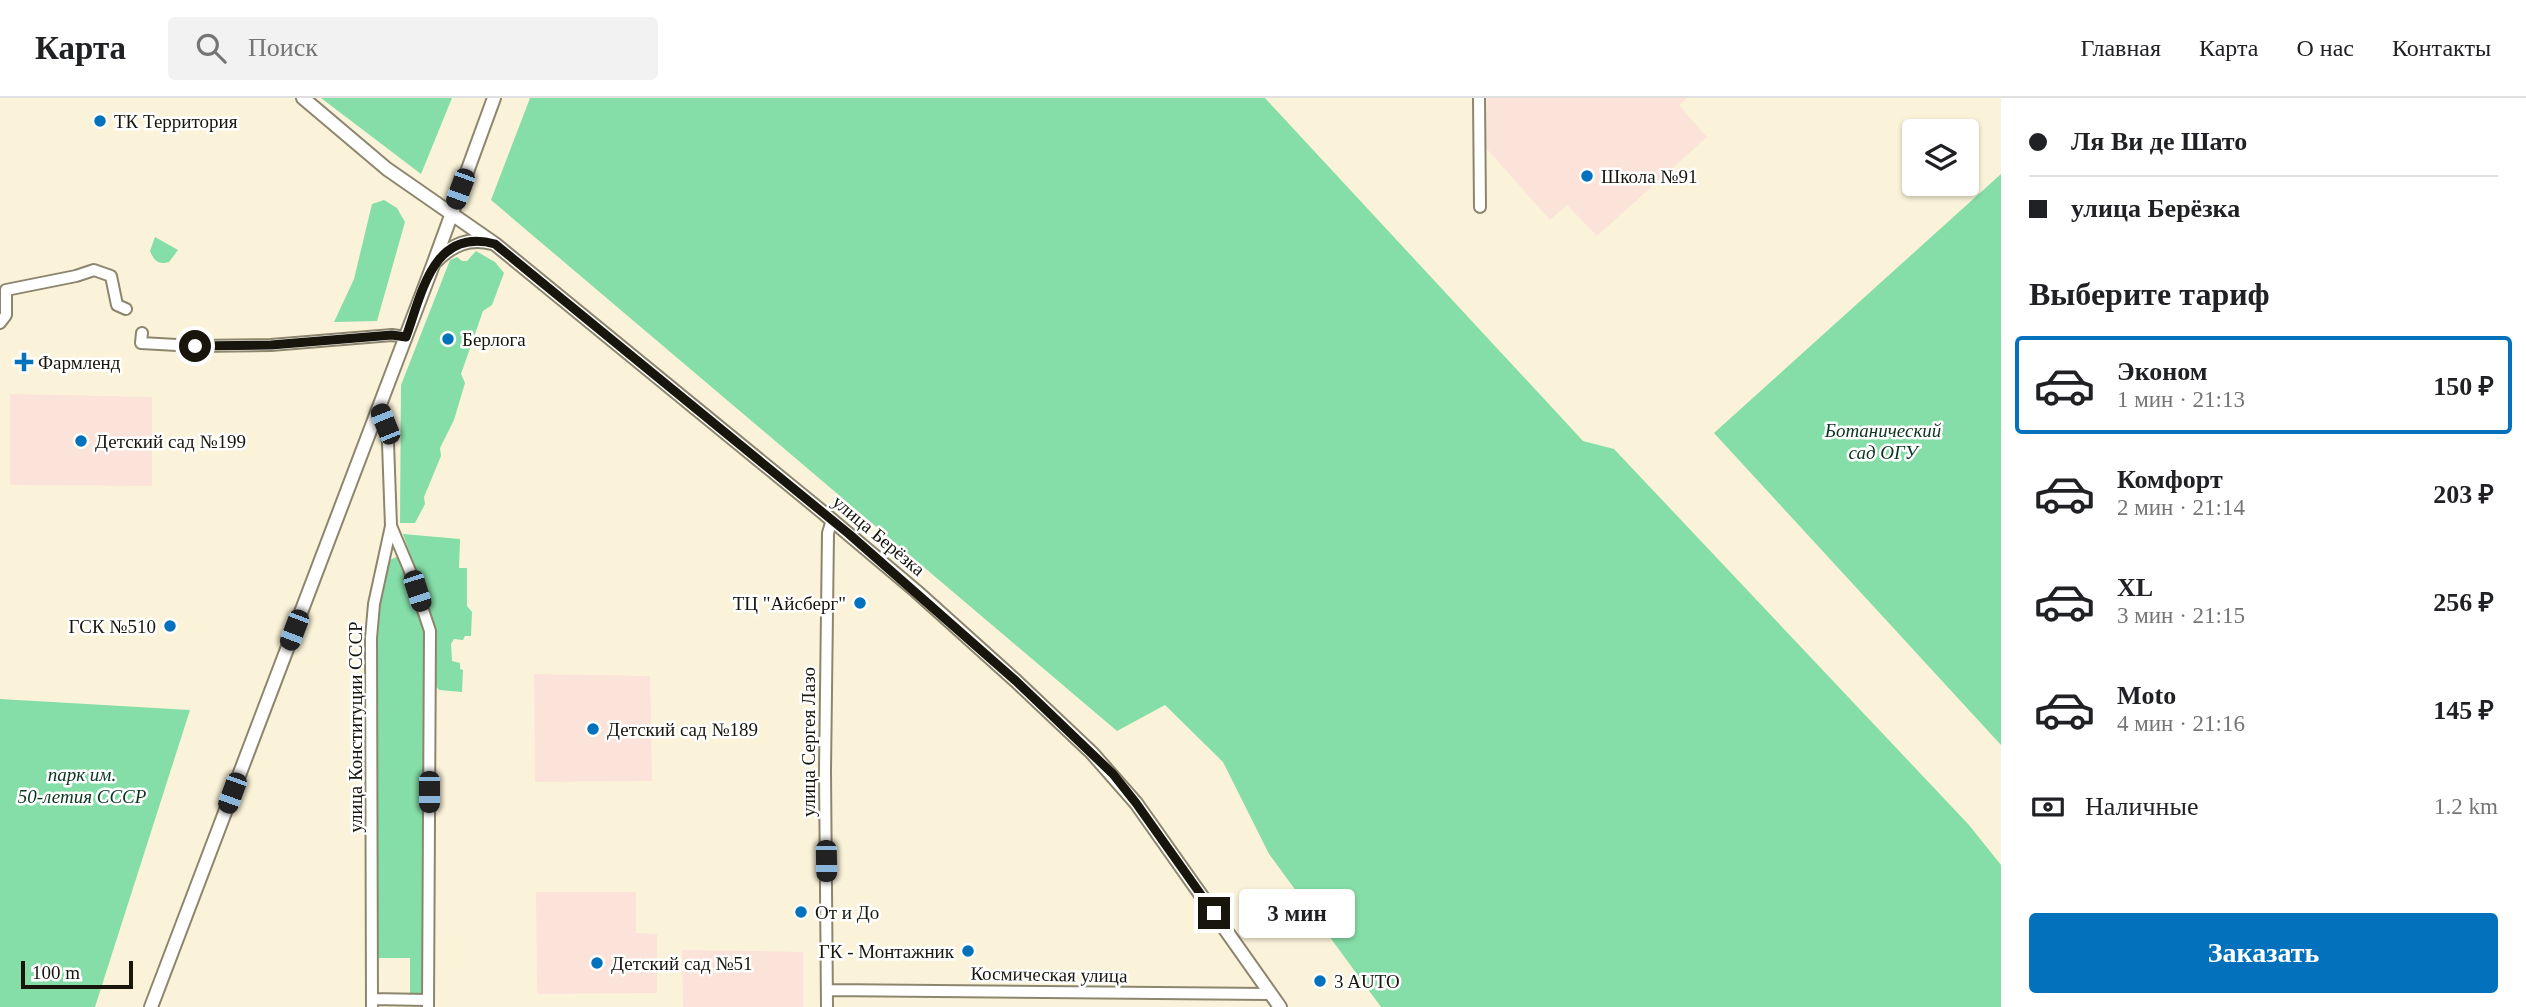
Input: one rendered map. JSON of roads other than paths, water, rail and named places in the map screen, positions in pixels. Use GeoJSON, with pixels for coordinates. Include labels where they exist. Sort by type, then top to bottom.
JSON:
{"type":"FeatureCollection","features":[{"type":"Feature","properties":{"kind":"main road","name":"улица Берёзка"},"geometry":{"type":"LineString","coordinates":[[303,98],[387,169],[495,244],[832,520],[1006,672],[1113,774],[1279,1007]]}},
{"type":"Feature","properties":{"kind":"main road"},"geometry":{"type":"LineString","coordinates":[[151,1007],[494,98]]}},
{"type":"Feature","properties":{"kind":"main road"},"geometry":{"type":"LineString","coordinates":[[433,265],[447,250],[464,242],[481,240],[495,244]]}},
{"type":"Feature","properties":{"kind":"street"},"geometry":{"type":"LineString","coordinates":[[1479,98],[1480,207]]}},
{"type":"Feature","properties":{"kind":"street"},"geometry":{"type":"LineString","coordinates":[[0,323],[6,315],[6,290],[94,270],[111,276],[117,304],[126,309]]}},
{"type":"Feature","properties":{"kind":"street"},"geometry":{"type":"LineString","coordinates":[[142,333],[141,343],[195,346],[271,345],[392,335],[406,337]]}},
{"type":"Feature","properties":{"kind":"street","name":"улица Конституции СССР"},"geometry":{"type":"LineString","coordinates":[[372,1003],[371,638],[374,604],[391,526],[388,443],[385,424],[378,408]]}},
{"type":"Feature","properties":{"kind":"street","name":"улица Сергея Лазо"},"geometry":{"type":"LineString","coordinates":[[827,1007],[825,692],[828,533],[832,520]]}},
{"type":"Feature","properties":{"kind":"street"},"geometry":{"type":"LineString","coordinates":[[372,1003],[428,1004],[430,631],[410,571],[391,526]]}},
{"type":"Feature","properties":{"kind":"street","name":"Космическая улица"},"geometry":{"type":"LineString","coordinates":[[827,990],[1270,993]]}},
{"type":"Feature","properties":{"kind":"place","name":"ТК Территория"},"geometry":{"type":"Point","coordinates":[100,121]}},
{"type":"Feature","properties":{"kind":"place","name":"Школа №91"},"geometry":{"type":"Point","coordinates":[1587,176]}},
{"type":"Feature","properties":{"kind":"place","name":"Берлога"},"geometry":{"type":"Point","coordinates":[448,339]}},
{"type":"Feature","properties":{"kind":"place","name":"Фармленд"},"geometry":{"type":"Point","coordinates":[24,362]}},
{"type":"Feature","properties":{"kind":"place","name":"Детский сад №199"},"geometry":{"type":"Point","coordinates":[81,441]}},
{"type":"Feature","properties":{"kind":"place","name":"ТЦ \"Айсберг\""},"geometry":{"type":"Point","coordinates":[860,603]}},
{"type":"Feature","properties":{"kind":"place","name":"ГСК №510"},"geometry":{"type":"Point","coordinates":[170,626]}},
{"type":"Feature","properties":{"kind":"place","name":"Детский сад №189"},"geometry":{"type":"Point","coordinates":[593,729]}},
{"type":"Feature","properties":{"kind":"place","name":"От и До"},"geometry":{"type":"Point","coordinates":[801,912]}},
{"type":"Feature","properties":{"kind":"place","name":"ГК - Монтажник"},"geometry":{"type":"Point","coordinates":[968,951]}},
{"type":"Feature","properties":{"kind":"place","name":"Детский сад №51"},"geometry":{"type":"Point","coordinates":[597,963]}},
{"type":"Feature","properties":{"kind":"place","name":"3 AUTO"},"geometry":{"type":"Point","coordinates":[1320,981]}},
{"type":"Feature","properties":{"kind":"park label","name":"Ботанический сад ОГУ"},"geometry":{"type":"Point","coordinates":[1883,441]}},
{"type":"Feature","properties":{"kind":"park label","name":"парк им. 50-летия СССР"},"geometry":{"type":"Point","coordinates":[82,785]}}]}
